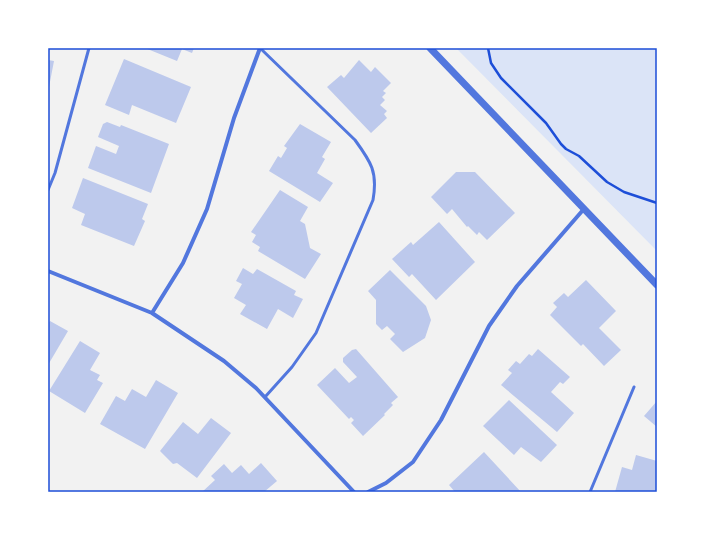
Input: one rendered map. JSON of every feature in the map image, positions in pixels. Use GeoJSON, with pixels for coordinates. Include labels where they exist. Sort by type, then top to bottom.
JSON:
{"type":"FeatureCollection","features":[{"type":"Feature","properties":{"kind":"street"},"geometry":{"type":"LineString","coordinates":[[152,313],[183,263],[208,209],[234,118],[260,48]]}},
{"type":"Feature","properties":{"kind":"street"},"geometry":{"type":"LineString","coordinates":[[430,48],[583,210],[657,285]]}},
{"type":"Feature","properties":{"kind":"street"},"geometry":{"type":"LineString","coordinates":[[368,492],[386,483],[413,462],[441,420],[489,326],[517,286],[583,210]]}},
{"type":"Feature","properties":{"kind":"street"},"geometry":{"type":"LineString","coordinates":[[48,271],[152,313],[224,361],[265,397],[354,492]]}},
{"type":"Feature","properties":{"kind":"lane"},"geometry":{"type":"LineString","coordinates":[[48,190],[55,172],[90,48]]}},
{"type":"Feature","properties":{"kind":"lane"},"geometry":{"type":"LineString","coordinates":[[260,48],[355,140],[367,156],[373,169],[376,186],[373,200],[316,333],[292,367],[265,397]]}},
{"type":"Feature","properties":{"kind":"lane"},"geometry":{"type":"LineString","coordinates":[[590,492],[634,386]]}},
{"type":"Feature","properties":{"kind":"path"},"geometry":{"type":"LineString","coordinates":[[488,48],[492,63],[501,78],[546,123],[566,149],[579,156],[607,182],[624,192],[657,203]]}},
{"type":"Feature","properties":{"kind":"shaded area"},"geometry":{"type":"Polygon","coordinates":[[[456,48],[657,48],[657,251],[456,48]]]}},
{"type":"Feature","properties":{"kind":"building"},"geometry":{"type":"Polygon","coordinates":[[[145,48],[194,48],[192,53],[182,49],[177,61],[145,48]]]}},
{"type":"Feature","properties":{"kind":"building"},"geometry":{"type":"Polygon","coordinates":[[[124,59],[191,87],[176,123],[132,105],[129,115],[105,105],[124,59]]]}},
{"type":"Feature","properties":{"kind":"building"},"geometry":{"type":"Polygon","coordinates":[[[48,60],[54,61],[49,87],[48,87],[48,60]]]}},
{"type":"Feature","properties":{"kind":"building"},"geometry":{"type":"Polygon","coordinates":[[[359,60],[371,72],[375,67],[391,83],[383,91],[386,93],[382,97],[385,100],[380,105],[387,111],[384,114],[387,118],[371,133],[327,87],[341,75],[344,78],[359,60]]]}},
{"type":"Feature","properties":{"kind":"building"},"geometry":{"type":"Polygon","coordinates":[[[107,122],[120,127],[121,125],[169,144],[151,193],[88,168],[96,146],[116,154],[119,146],[98,137],[103,124],[107,122]]]}},
{"type":"Feature","properties":{"kind":"building"},"geometry":{"type":"Polygon","coordinates":[[[300,124],[331,142],[322,157],[325,159],[317,173],[333,183],[320,202],[269,171],[278,156],[281,158],[287,148],[284,146],[300,124]]]}},
{"type":"Feature","properties":{"kind":"building"},"geometry":{"type":"Polygon","coordinates":[[[456,172],[475,172],[515,213],[487,240],[479,232],[477,235],[468,226],[467,227],[452,209],[447,214],[431,197],[456,172]]]}},
{"type":"Feature","properties":{"kind":"building"},"geometry":{"type":"Polygon","coordinates":[[[83,178],[148,204],[142,219],[145,221],[134,246],[81,225],[85,214],[72,208],[83,178]]]}},
{"type":"Feature","properties":{"kind":"building"},"geometry":{"type":"Polygon","coordinates":[[[280,190],[308,207],[300,221],[305,224],[310,248],[321,254],[305,279],[258,251],[260,247],[252,242],[256,235],[251,232],[280,190]]]}},
{"type":"Feature","properties":{"kind":"building"},"geometry":{"type":"Polygon","coordinates":[[[439,222],[475,262],[436,300],[412,274],[409,277],[392,259],[411,242],[413,245],[439,222]]]}},
{"type":"Feature","properties":{"kind":"building"},"geometry":{"type":"Polygon","coordinates":[[[243,268],[253,274],[257,269],[296,291],[294,295],[303,299],[293,318],[278,309],[267,329],[240,314],[246,305],[234,298],[242,284],[236,281],[243,268]]]}},
{"type":"Feature","properties":{"kind":"building"},"geometry":{"type":"Polygon","coordinates":[[[390,270],[426,306],[431,320],[425,338],[403,352],[390,339],[395,334],[387,326],[382,330],[376,324],[376,300],[368,291],[390,270]]]}},
{"type":"Feature","properties":{"kind":"building"},"geometry":{"type":"Polygon","coordinates":[[[586,280],[616,311],[599,328],[621,350],[604,366],[583,344],[581,346],[550,315],[557,307],[553,303],[564,293],[568,297],[586,280]]]}},
{"type":"Feature","properties":{"kind":"building"},"geometry":{"type":"Polygon","coordinates":[[[50,321],[68,331],[48,365],[48,324],[50,321]]]}},
{"type":"Feature","properties":{"kind":"building"},"geometry":{"type":"Polygon","coordinates":[[[80,341],[100,353],[90,370],[100,375],[97,380],[103,383],[85,413],[49,391],[80,341]]]}},
{"type":"Feature","properties":{"kind":"building"},"geometry":{"type":"Polygon","coordinates":[[[356,349],[398,397],[391,403],[393,405],[384,414],[385,415],[363,436],[351,423],[354,420],[351,417],[349,419],[317,385],[335,368],[349,383],[357,377],[343,362],[343,358],[352,350],[356,349]]]}},
{"type":"Feature","properties":{"kind":"building"},"geometry":{"type":"Polygon","coordinates":[[[538,349],[570,377],[563,384],[560,382],[551,392],[574,413],[557,432],[501,385],[512,373],[508,370],[516,361],[520,364],[529,354],[532,356],[538,349]]]}},
{"type":"Feature","properties":{"kind":"building"},"geometry":{"type":"Polygon","coordinates":[[[156,380],[178,393],[145,449],[100,424],[116,396],[125,401],[132,389],[146,397],[156,380]]]}},
{"type":"Feature","properties":{"kind":"building"},"geometry":{"type":"Polygon","coordinates":[[[509,400],[557,445],[541,462],[521,447],[514,455],[483,426],[509,400]]]}},
{"type":"Feature","properties":{"kind":"building"},"geometry":{"type":"Polygon","coordinates":[[[657,401],[657,427],[644,416],[657,401]]]}},
{"type":"Feature","properties":{"kind":"building"},"geometry":{"type":"Polygon","coordinates":[[[211,418],[231,433],[197,478],[177,463],[173,464],[160,451],[183,422],[198,434],[211,418]]]}},
{"type":"Feature","properties":{"kind":"building"},"geometry":{"type":"Polygon","coordinates":[[[484,452],[521,492],[455,492],[449,485],[484,452]]]}},
{"type":"Feature","properties":{"kind":"building"},"geometry":{"type":"Polygon","coordinates":[[[636,455],[657,461],[657,492],[615,492],[622,467],[632,470],[636,455]]]}},
{"type":"Feature","properties":{"kind":"building"},"geometry":{"type":"Polygon","coordinates":[[[261,463],[277,481],[264,492],[202,492],[215,480],[211,476],[224,464],[232,473],[241,465],[249,474],[261,463]]]}}]}
